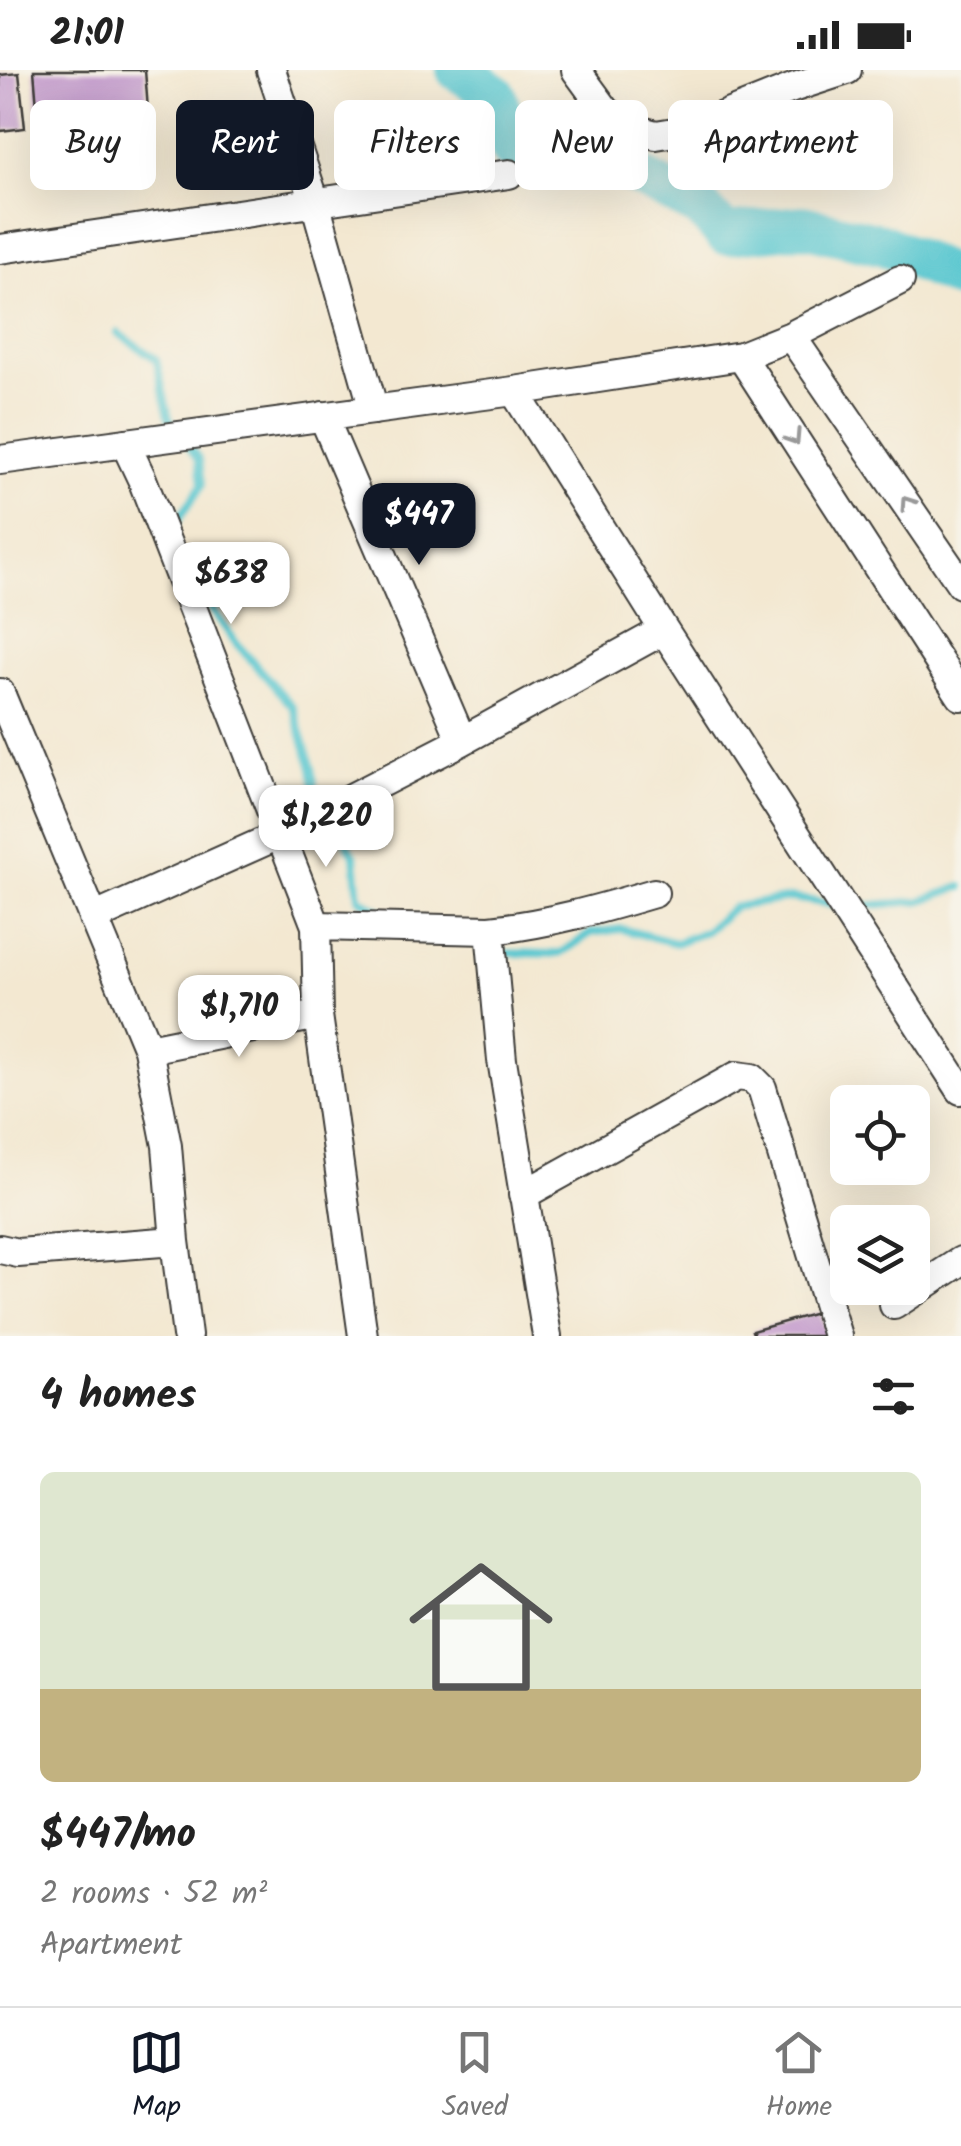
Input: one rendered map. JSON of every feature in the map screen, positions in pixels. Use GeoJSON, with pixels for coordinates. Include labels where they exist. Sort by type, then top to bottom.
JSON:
{"type":"FeatureCollection","features":[{"type":"Feature","properties":{"kind":"street"},"geometry":{"type":"LineString","coordinates":[[271,70],[315,202],[374,410]]}},
{"type":"Feature","properties":{"kind":"street"},"geometry":{"type":"LineString","coordinates":[[576,70],[606,111],[630,128],[656,135],[688,130],[847,70]]}},
{"type":"Feature","properties":{"kind":"street"},"geometry":{"type":"LineString","coordinates":[[0,249],[509,174]]}},
{"type":"Feature","properties":{"kind":"street"},"geometry":{"type":"LineString","coordinates":[[0,460],[514,391],[740,356],[791,336],[900,280]]}},
{"type":"Feature","properties":{"kind":"street"},"geometry":{"type":"LineString","coordinates":[[791,336],[961,584]]}},
{"type":"Feature","properties":{"kind":"street"},"geometry":{"type":"LineString","coordinates":[[740,356],[959,688]]}},
{"type":"Feature","properties":{"kind":"street"},"geometry":{"type":"LineString","coordinates":[[514,391],[961,1090]]}},
{"type":"Feature","properties":{"kind":"street"},"geometry":{"type":"LineString","coordinates":[[324,416],[462,741]]}},
{"type":"Feature","properties":{"kind":"street"},"geometry":{"type":"LineString","coordinates":[[125,443],[316,926],[318,1015],[363,1336]]}},
{"type":"Feature","properties":{"kind":"street"},"geometry":{"type":"LineString","coordinates":[[92,918],[282,834],[664,630]]}},
{"type":"Feature","properties":{"kind":"street"},"geometry":{"type":"LineString","coordinates":[[0,694],[148,1049],[166,1146],[187,1336]]}},
{"type":"Feature","properties":{"kind":"street"},"geometry":{"type":"LineString","coordinates":[[316,926],[490,930],[520,927],[580,915],[654,892]]}},
{"type":"Feature","properties":{"kind":"street"},"geometry":{"type":"LineString","coordinates":[[490,930],[502,1060],[547,1336]]}},
{"type":"Feature","properties":{"kind":"street"},"geometry":{"type":"LineString","coordinates":[[148,1049],[318,1015]]}},
{"type":"Feature","properties":{"kind":"street"},"geometry":{"type":"LineString","coordinates":[[523,1194],[737,1076],[752,1078],[762,1088],[836,1336]]}},
{"type":"Feature","properties":{"kind":"street"},"geometry":{"type":"LineString","coordinates":[[0,1249],[18,1253],[175,1242]]}},
{"type":"Feature","properties":{"kind":"street"},"geometry":{"type":"LineString","coordinates":[[894,1306],[961,1260]]}},
{"type":"Feature","properties":{"kind":"building"},"geometry":{"type":"Polygon","coordinates":[[[34,70],[145,70],[147,100],[36,100],[34,70]]]}},
{"type":"Feature","properties":{"kind":"building"},"geometry":{"type":"Polygon","coordinates":[[[19,73],[25,128],[0,131],[0,75],[19,73]]]}},
{"type":"Feature","properties":{"kind":"building"},"geometry":{"type":"Polygon","coordinates":[[[820,1312],[827,1336],[754,1336],[752,1331],[820,1312]]]}},
{"type":"Feature","properties":{"kind":"waterway"},"geometry":{"type":"LineString","coordinates":[[457,70],[496,95],[511,150],[620,167],[701,208],[725,234],[803,226],[884,245],[961,280]]}},
{"type":"Feature","properties":{"kind":"waterway"},"geometry":{"type":"LineString","coordinates":[[118,333],[156,359],[169,418],[177,429]]}},
{"type":"Feature","properties":{"kind":"waterway"},"geometry":{"type":"LineString","coordinates":[[170,532],[202,485],[199,459],[185,441]]}},
{"type":"Feature","properties":{"kind":"waterway"},"geometry":{"type":"LineString","coordinates":[[194,590],[293,707],[312,768],[317,807]]}},
{"type":"Feature","properties":{"kind":"waterway"},"geometry":{"type":"LineString","coordinates":[[329,817],[334,818],[355,857],[359,898],[390,917]]}},
{"type":"Feature","properties":{"kind":"waterway"},"geometry":{"type":"LineString","coordinates":[[850,907],[920,901],[961,887]]}},
{"type":"Feature","properties":{"kind":"waterway"},"geometry":{"type":"LineString","coordinates":[[497,949],[504,953],[560,954],[591,933],[621,929],[676,943],[706,931],[734,907],[791,898],[831,904]]}}]}
